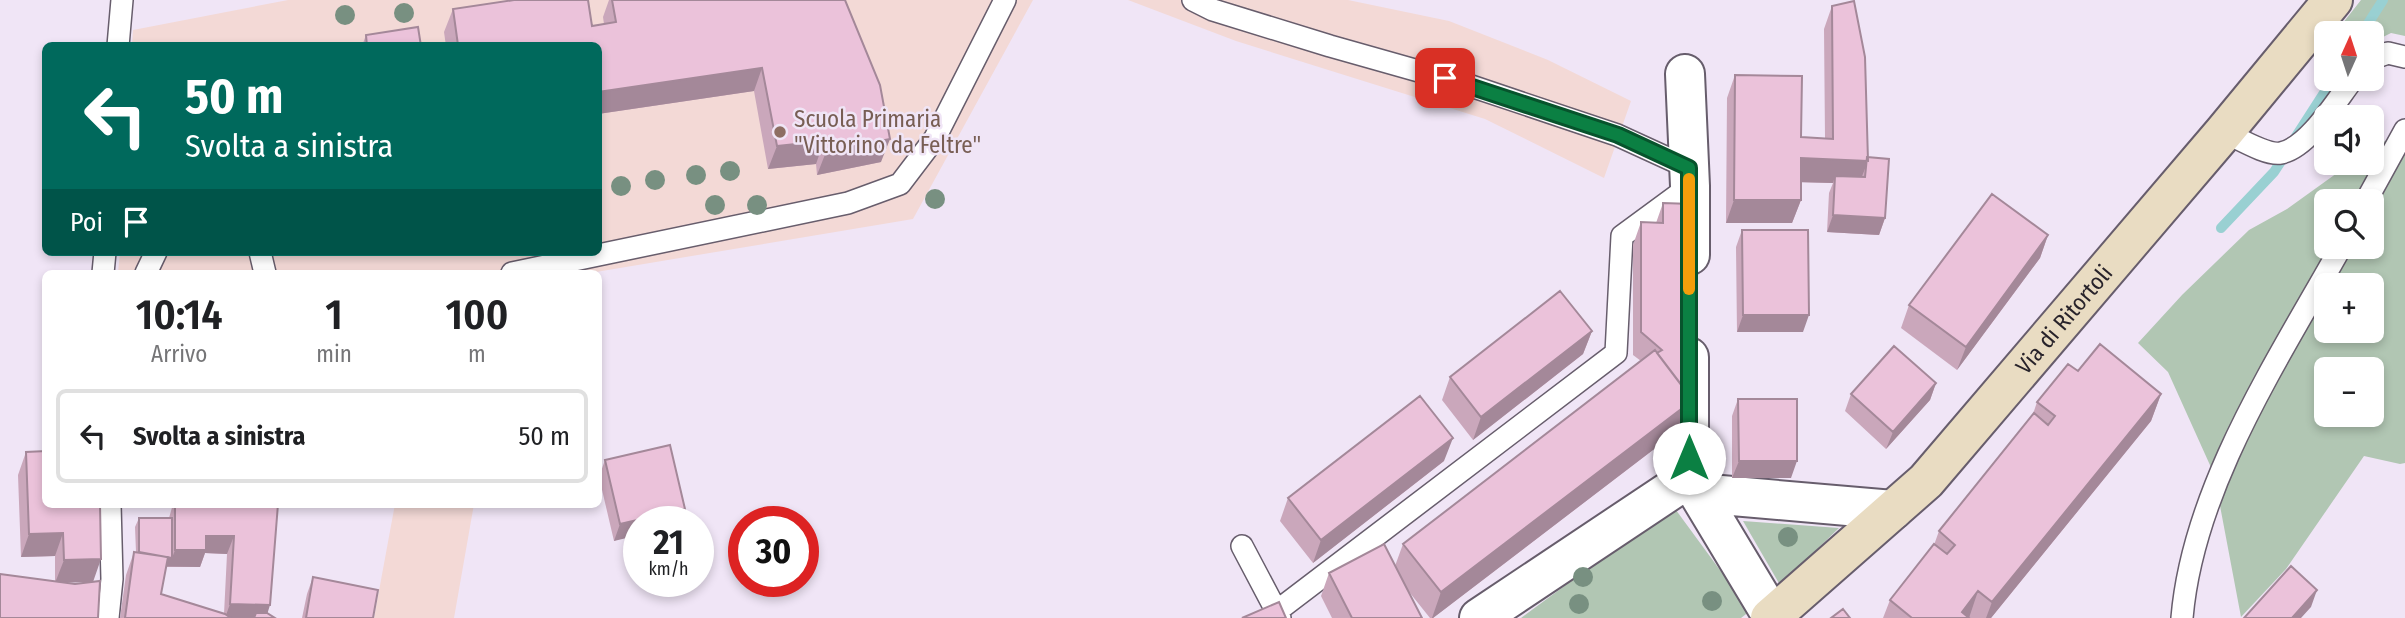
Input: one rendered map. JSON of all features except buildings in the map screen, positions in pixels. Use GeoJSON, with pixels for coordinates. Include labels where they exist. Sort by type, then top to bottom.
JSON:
{"type":"FeatureCollection","features":[{"type":"Feature","properties":{"kind":"street","name":"Via di Ritortoli"},"geometry":{"type":"LineString","coordinates":[[1771,617],[1926,481],[2333,0]]}},
{"type":"Feature","properties":{"kind":"street"},"geometry":{"type":"LineString","coordinates":[[1685,74],[1693,485],[1771,617]]}},
{"type":"Feature","properties":{"kind":"street"},"geometry":{"type":"LineString","coordinates":[[1479,618],[1693,485],[1893,510]]}},
{"type":"Feature","properties":{"kind":"lane"},"geometry":{"type":"LineString","coordinates":[[118,42],[122,0]]}},
{"type":"Feature","properties":{"kind":"lane"},"geometry":{"type":"LineString","coordinates":[[602,254],[848,203],[900,184],[934,138],[1005,0]]}},
{"type":"Feature","properties":{"kind":"lane"},"geometry":{"type":"LineString","coordinates":[[1193,0],[1213,10],[1468,85],[1618,135],[1689,177],[1622,236],[1616,353],[1279,614],[1242,546]]}},
{"type":"Feature","properties":{"kind":"lane"},"geometry":{"type":"LineString","coordinates":[[2384,54],[2388,52],[2405,57]]}},
{"type":"Feature","properties":{"kind":"lane"},"geometry":{"type":"LineString","coordinates":[[2224,132],[2265,151],[2280,153],[2310,136],[2344,91]]}},
{"type":"Feature","properties":{"kind":"lane"},"geometry":{"type":"LineString","coordinates":[[2373,189],[2405,130]]}},
{"type":"Feature","properties":{"kind":"lane"},"geometry":{"type":"LineString","coordinates":[[526,270],[594,256]]}},
{"type":"Feature","properties":{"kind":"lane"},"geometry":{"type":"LineString","coordinates":[[2182,618],[2192,558],[2210,496],[2257,399],[2334,259]]}},
{"type":"Feature","properties":{"kind":"lane"},"geometry":{"type":"LineString","coordinates":[[108,618],[113,579],[110,508]]}},
{"type":"Feature","properties":{"kind":"shaded area","name":"Scuola Primaria \"Vittorino da Feltre\""},"geometry":{"type":"Polygon","coordinates":[[[288,0],[1033,0],[913,219],[602,271],[118,270],[120,256],[602,256],[602,42],[132,42],[133,30],[288,0]]]}},
{"type":"Feature","properties":{"kind":"shaded area"},"geometry":{"type":"Polygon","coordinates":[[[1128,0],[1348,0],[1449,21],[1548,60],[1631,101],[1604,178],[1485,119],[1236,41],[1128,0]]]}},
{"type":"Feature","properties":{"kind":"shaded area"},"geometry":{"type":"Polygon","coordinates":[[[394,508],[473,508],[454,618],[374,618],[394,508]]]}},
{"type":"Feature","properties":{"kind":"green space"},"geometry":{"type":"Polygon","coordinates":[[[2361,0],[2405,0],[2405,36],[2391,33],[2384,36],[2384,21],[2344,21],[2361,0]]]}},
{"type":"Feature","properties":{"kind":"green space"},"geometry":{"type":"Polygon","coordinates":[[[2405,128],[2405,463],[2364,456],[2286,569],[2241,617],[2214,474],[2168,372],[2138,343],[2182,295],[2249,230],[2287,209],[2314,190],[2314,259],[2384,259],[2384,189],[2315,189],[2334,175],[2384,175],[2384,142],[2405,128]]]}},
{"type":"Feature","properties":{"kind":"green space"},"geometry":{"type":"Polygon","coordinates":[[[1673,506],[1750,611],[1741,618],[1521,618],[1673,506]]]}},
{"type":"Feature","properties":{"kind":"green space"},"geometry":{"type":"Polygon","coordinates":[[[1743,521],[1839,528],[1780,585],[1743,521]]]}},
{"type":"Feature","properties":{"kind":"waterway"},"geometry":{"type":"LineString","coordinates":[[2370,21],[2383,0]]}},
{"type":"Feature","properties":{"kind":"waterway"},"geometry":{"type":"LineString","coordinates":[[2295,138],[2325,91]]}},
{"type":"Feature","properties":{"kind":"waterway"},"geometry":{"type":"LineString","coordinates":[[2221,228],[2274,172],[2287,152]]}},
{"type":"Feature","properties":{"kind":"slow traffic"},"geometry":{"type":"LineString","coordinates":[[1689,179],[1689,289]]}},
{"type":"Feature","properties":{"kind":"place","name":"Scuola Primaria \"Vittorino da Feltre\""},"geometry":{"type":"Point","coordinates":[780,132]}},
{"type":"Feature","properties":{"kind":"route"},"geometry":{"type":"LineString","coordinates":[[1445,78],[1618,135],[1689,168],[1689,458]]}}]}
